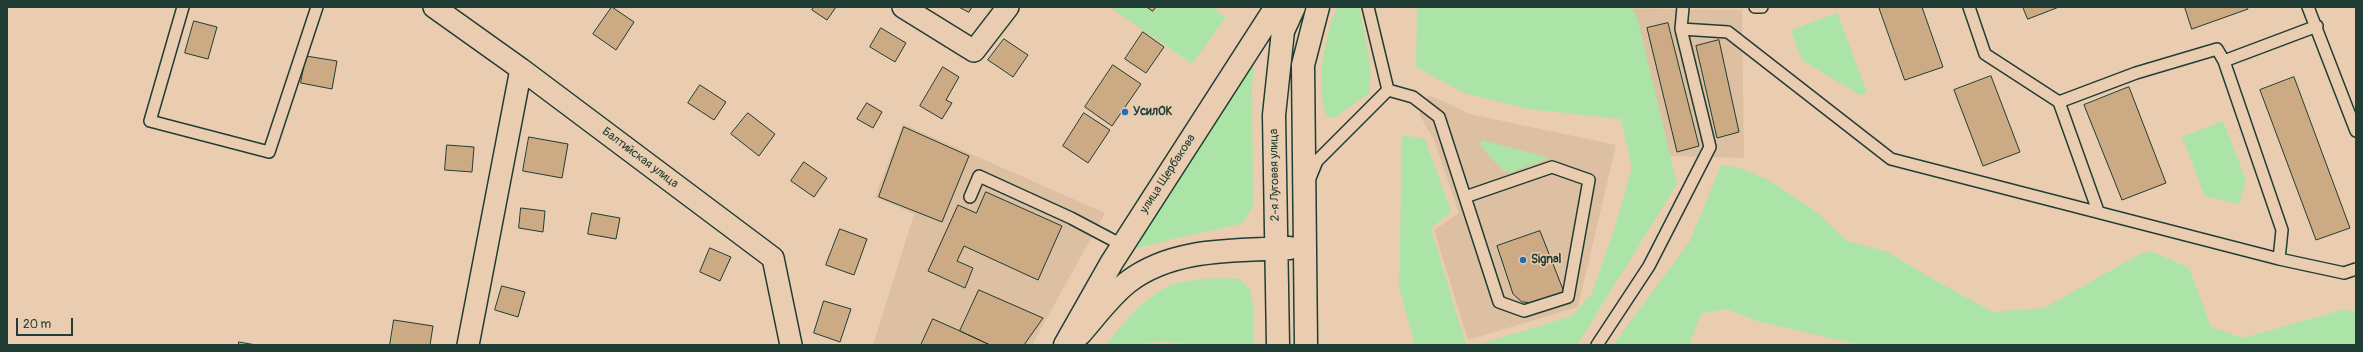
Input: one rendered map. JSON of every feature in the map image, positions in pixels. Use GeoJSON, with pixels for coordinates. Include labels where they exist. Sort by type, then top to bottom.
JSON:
{"type":"FeatureCollection","features":[{"type":"Feature","properties":{"kind":"main road","name":"улица Щербакова"},"geometry":{"type":"LineString","coordinates":[[1065,345],[1092,294],[1122,245],[1276,7]]}},
{"type":"Feature","properties":{"kind":"main road","name":"2-я Луговая улица"},"geometry":{"type":"LineString","coordinates":[[1278,345],[1274,115],[1283,31],[1294,7]]}},
{"type":"Feature","properties":{"kind":"main road"},"geometry":{"type":"LineString","coordinates":[[1306,345],[1304,65],[1318,7]]}},
{"type":"Feature","properties":{"kind":"main road"},"geometry":{"type":"LineString","coordinates":[[1071,345],[1128,283],[1154,266],[1186,256],[1218,251],[1306,248]]}},
{"type":"Feature","properties":{"kind":"street","name":"Балтийская улица"},"geometry":{"type":"LineString","coordinates":[[434,7],[521,69],[773,258],[791,345]]}},
{"type":"Feature","properties":{"kind":"street"},"geometry":{"type":"LineString","coordinates":[[903,7],[974,51],[1008,7]]}},
{"type":"Feature","properties":{"kind":"street"},"geometry":{"type":"LineString","coordinates":[[468,345],[521,69]]}},
{"type":"Feature","properties":{"kind":"lane"},"geometry":{"type":"LineString","coordinates":[[183,7],[150,121],[269,152],[317,7]]}},
{"type":"Feature","properties":{"kind":"lane"},"geometry":{"type":"LineString","coordinates":[[1368,7],[1388,90]]}},
{"type":"Feature","properties":{"kind":"lane"},"geometry":{"type":"LineString","coordinates":[[1597,345],[1649,266],[1710,147],[1681,29],[1683,7]]}},
{"type":"Feature","properties":{"kind":"lane"},"geometry":{"type":"LineString","coordinates":[[1755,7],[1762,7]]}},
{"type":"Feature","properties":{"kind":"lane"},"geometry":{"type":"LineString","coordinates":[[1969,7],[1985,54],[2059,102],[2098,211]]}},
{"type":"Feature","properties":{"kind":"lane"},"geometry":{"type":"LineString","coordinates":[[2308,7],[2317,26],[2356,131]]}},
{"type":"Feature","properties":{"kind":"lane"},"geometry":{"type":"LineString","coordinates":[[2224,61],[2317,26]]}},
{"type":"Feature","properties":{"kind":"lane"},"geometry":{"type":"LineString","coordinates":[[1681,29],[1728,32],[1892,159],[2279,259],[2344,273],[2356,269]]}},
{"type":"Feature","properties":{"kind":"lane"},"geometry":{"type":"LineString","coordinates":[[2059,102],[2136,73],[2217,49],[2224,61],[2282,230],[2279,259]]}},
{"type":"Feature","properties":{"kind":"lane"},"geometry":{"type":"LineString","coordinates":[[1305,188],[1317,161],[1388,90]]}},
{"type":"Feature","properties":{"kind":"lane"},"geometry":{"type":"LineString","coordinates":[[1388,90],[1413,97],[1439,117],[1499,302],[1524,311],[1568,297],[1589,180],[1552,167],[1465,197]]}},
{"type":"Feature","properties":{"kind":"lane"},"geometry":{"type":"LineString","coordinates":[[970,197],[979,176],[1071,218],[1122,245]]}},
{"type":"Feature","properties":{"kind":"shaded area"},"geometry":{"type":"Polygon","coordinates":[[[1598,8],[1742,10],[1744,158],[1639,155],[1598,8]]]}},
{"type":"Feature","properties":{"kind":"shaded area"},"geometry":{"type":"Polygon","coordinates":[[[1429,95],[1470,114],[1616,145],[1578,307],[1468,340],[1434,230],[1459,213],[1434,140],[1419,114],[1429,95]]]}},
{"type":"Feature","properties":{"kind":"shaded area"},"geometry":{"type":"Polygon","coordinates":[[[903,124],[1105,213],[1032,345],[873,345],[914,214],[875,197],[903,124]]]}},
{"type":"Feature","properties":{"kind":"green space"},"geometry":{"type":"Polygon","coordinates":[[[1110,7],[1146,7],[1154,12],[1158,7],[1211,7],[1226,17],[1192,64],[1110,7]]]}},
{"type":"Feature","properties":{"kind":"green space"},"geometry":{"type":"Polygon","coordinates":[[[1338,7],[1359,7],[1371,69],[1369,93],[1334,118],[1328,117],[1324,106],[1321,93],[1321,78],[1325,46],[1333,17],[1338,7]]]}},
{"type":"Feature","properties":{"kind":"green space"},"geometry":{"type":"Polygon","coordinates":[[[1417,7],[1632,7],[1638,20],[1677,184],[1577,345],[1477,345],[1572,316],[1592,293],[1613,233],[1632,168],[1621,119],[1528,109],[1464,93],[1416,67],[1417,7]]]}},
{"type":"Feature","properties":{"kind":"green space"},"geometry":{"type":"Polygon","coordinates":[[[1837,13],[1867,92],[1860,95],[1802,60],[1791,30],[1837,13]]]}},
{"type":"Feature","properties":{"kind":"green space"},"geometry":{"type":"Polygon","coordinates":[[[1255,57],[1252,88],[1253,205],[1243,223],[1132,250],[1255,57]]]}},
{"type":"Feature","properties":{"kind":"green space"},"geometry":{"type":"Polygon","coordinates":[[[2223,121],[2246,180],[2239,204],[2205,196],[2182,137],[2223,121]]]}},
{"type":"Feature","properties":{"kind":"green space"},"geometry":{"type":"Polygon","coordinates":[[[1402,135],[1425,139],[1451,211],[1431,229],[1466,345],[1415,345],[1399,287],[1402,135]]]}},
{"type":"Feature","properties":{"kind":"green space"},"geometry":{"type":"Polygon","coordinates":[[[1482,140],[1550,158],[1511,172],[1502,170],[1480,145],[1482,140]]]}},
{"type":"Feature","properties":{"kind":"green space"},"geometry":{"type":"Polygon","coordinates":[[[1721,165],[1741,168],[1770,181],[1818,213],[1847,241],[1888,252],[1934,280],[1993,312],[2044,308],[2142,253],[2153,252],[2189,268],[2211,327],[2243,338],[2342,310],[2356,311],[2356,345],[1862,345],[1760,322],[1726,309],[1701,314],[1689,345],[1613,345],[1690,241],[1721,165]]]}},
{"type":"Feature","properties":{"kind":"green space"},"geometry":{"type":"Polygon","coordinates":[[[1220,278],[1240,279],[1251,291],[1253,309],[1253,345],[1199,345],[1161,341],[1133,345],[1106,345],[1126,321],[1157,292],[1166,287],[1186,281],[1220,278]]]}},
{"type":"Feature","properties":{"kind":"building"},"geometry":{"type":"Polygon","coordinates":[[[612,7],[634,22],[616,50],[593,34],[612,7]]]}},
{"type":"Feature","properties":{"kind":"building"},"geometry":{"type":"Polygon","coordinates":[[[814,7],[836,7],[827,20],[812,10],[814,7]]]}},
{"type":"Feature","properties":{"kind":"building"},"geometry":{"type":"Polygon","coordinates":[[[959,7],[972,7],[969,12],[959,7]]]}},
{"type":"Feature","properties":{"kind":"building"},"geometry":{"type":"Polygon","coordinates":[[[1147,7],[1156,7],[1153,11],[1147,7]]]}},
{"type":"Feature","properties":{"kind":"building"},"geometry":{"type":"Polygon","coordinates":[[[1879,7],[1922,7],[1943,67],[1905,80],[1879,7]]]}},
{"type":"Feature","properties":{"kind":"building"},"geometry":{"type":"Polygon","coordinates":[[[2023,7],[2059,7],[2028,19],[2023,7]]]}},
{"type":"Feature","properties":{"kind":"building"},"geometry":{"type":"Polygon","coordinates":[[[2185,7],[2247,7],[2248,9],[2192,29],[2185,7]]]}},
{"type":"Feature","properties":{"kind":"building"},"geometry":{"type":"Polygon","coordinates":[[[194,21],[217,27],[208,59],[185,53],[194,21]]]}},
{"type":"Feature","properties":{"kind":"building"},"geometry":{"type":"Polygon","coordinates":[[[1668,23],[1699,146],[1677,152],[1647,28],[1668,23]]]}},
{"type":"Feature","properties":{"kind":"building"},"geometry":{"type":"Polygon","coordinates":[[[881,28],[906,43],[895,62],[870,47],[881,28]]]}},
{"type":"Feature","properties":{"kind":"building"},"geometry":{"type":"Polygon","coordinates":[[[1143,32],[1164,47],[1146,73],[1125,59],[1143,32]]]}},
{"type":"Feature","properties":{"kind":"building"},"geometry":{"type":"Polygon","coordinates":[[[1004,39],[1028,55],[1013,77],[988,60],[1004,39]]]}},
{"type":"Feature","properties":{"kind":"building"},"geometry":{"type":"Polygon","coordinates":[[[1719,40],[1739,132],[1717,138],[1696,46],[1719,40]]]}},
{"type":"Feature","properties":{"kind":"building"},"geometry":{"type":"Polygon","coordinates":[[[306,56],[337,61],[332,89],[301,83],[306,56]]]}},
{"type":"Feature","properties":{"kind":"building"},"geometry":{"type":"Polygon","coordinates":[[[1113,65],[1141,84],[1112,126],[1085,107],[1113,65]]]}},
{"type":"Feature","properties":{"kind":"building"},"geometry":{"type":"Polygon","coordinates":[[[943,67],[959,77],[946,100],[952,103],[942,119],[920,106],[943,67]]]}},
{"type":"Feature","properties":{"kind":"building"},"geometry":{"type":"Polygon","coordinates":[[[1991,76],[2020,152],[1983,166],[1954,90],[1991,76]]]}},
{"type":"Feature","properties":{"kind":"building"},"geometry":{"type":"Polygon","coordinates":[[[2294,77],[2350,228],[2316,240],[2260,90],[2294,77]]]}},
{"type":"Feature","properties":{"kind":"building"},"geometry":{"type":"Polygon","coordinates":[[[700,85],[726,102],[714,120],[688,103],[700,85]]]}},
{"type":"Feature","properties":{"kind":"building"},"geometry":{"type":"Polygon","coordinates":[[[2129,87],[2166,183],[2122,200],[2084,105],[2129,87]]]}},
{"type":"Feature","properties":{"kind":"building"},"geometry":{"type":"Polygon","coordinates":[[[867,103],[882,112],[873,128],[857,119],[867,103]]]}},
{"type":"Feature","properties":{"kind":"building"},"geometry":{"type":"Polygon","coordinates":[[[748,113],[775,134],[759,156],[731,134],[748,113]]]}},
{"type":"Feature","properties":{"kind":"building"},"geometry":{"type":"Polygon","coordinates":[[[1084,113],[1110,130],[1088,163],[1063,146],[1084,113]]]}},
{"type":"Feature","properties":{"kind":"building"},"geometry":{"type":"Polygon","coordinates":[[[904,127],[969,156],[942,222],[879,197],[904,127]]]}},
{"type":"Feature","properties":{"kind":"building"},"geometry":{"type":"Polygon","coordinates":[[[529,137],[568,144],[562,178],[523,171],[529,137]]]}},
{"type":"Feature","properties":{"kind":"building"},"geometry":{"type":"Polygon","coordinates":[[[447,145],[474,147],[472,172],[445,170],[447,145]]]}},
{"type":"Feature","properties":{"kind":"building"},"geometry":{"type":"Polygon","coordinates":[[[804,162],[827,178],[814,197],[791,181],[804,162]]]}},
{"type":"Feature","properties":{"kind":"building"},"geometry":{"type":"Polygon","coordinates":[[[986,192],[1062,226],[1038,280],[964,246],[957,261],[973,268],[965,288],[928,271],[958,205],[976,213],[986,192]]]}},
{"type":"Feature","properties":{"kind":"building"},"geometry":{"type":"Polygon","coordinates":[[[521,208],[545,211],[543,232],[519,228],[521,208]]]}},
{"type":"Feature","properties":{"kind":"building"},"geometry":{"type":"Polygon","coordinates":[[[592,213],[620,218],[616,239],[588,234],[592,213]]]}},
{"type":"Feature","properties":{"kind":"building"},"geometry":{"type":"Polygon","coordinates":[[[840,229],[867,239],[854,275],[826,265],[840,229]]]}},
{"type":"Feature","properties":{"kind":"building"},"geometry":{"type":"Polygon","coordinates":[[[1540,231],[1564,292],[1537,303],[1522,302],[1513,294],[1497,246],[1540,231]]]}},
{"type":"Feature","properties":{"kind":"building"},"geometry":{"type":"Polygon","coordinates":[[[710,248],[731,257],[720,281],[700,272],[710,248]]]}},
{"type":"Feature","properties":{"kind":"building"},"geometry":{"type":"Polygon","coordinates":[[[502,286],[525,292],[518,317],[495,310],[502,286]]]}},
{"type":"Feature","properties":{"kind":"building"},"geometry":{"type":"Polygon","coordinates":[[[979,290],[1043,318],[1024,345],[990,345],[960,331],[979,290]]]}},
{"type":"Feature","properties":{"kind":"building"},"geometry":{"type":"Polygon","coordinates":[[[824,301],[851,309],[840,342],[814,333],[824,301]]]}},
{"type":"Feature","properties":{"kind":"building"},"geometry":{"type":"Polygon","coordinates":[[[933,319],[960,331],[990,345],[921,345],[933,319]]]}},
{"type":"Feature","properties":{"kind":"building"},"geometry":{"type":"Polygon","coordinates":[[[394,320],[433,326],[430,345],[390,345],[394,320]]]}},
{"type":"Feature","properties":{"kind":"building"},"geometry":{"type":"Polygon","coordinates":[[[239,342],[256,345],[239,345],[239,342]]]}},
{"type":"Feature","properties":{"kind":"place","name":"УсилОК"},"geometry":{"type":"Point","coordinates":[1125,112]}},
{"type":"Feature","properties":{"kind":"place","name":"Signal"},"geometry":{"type":"Point","coordinates":[1523,260]}}]}
